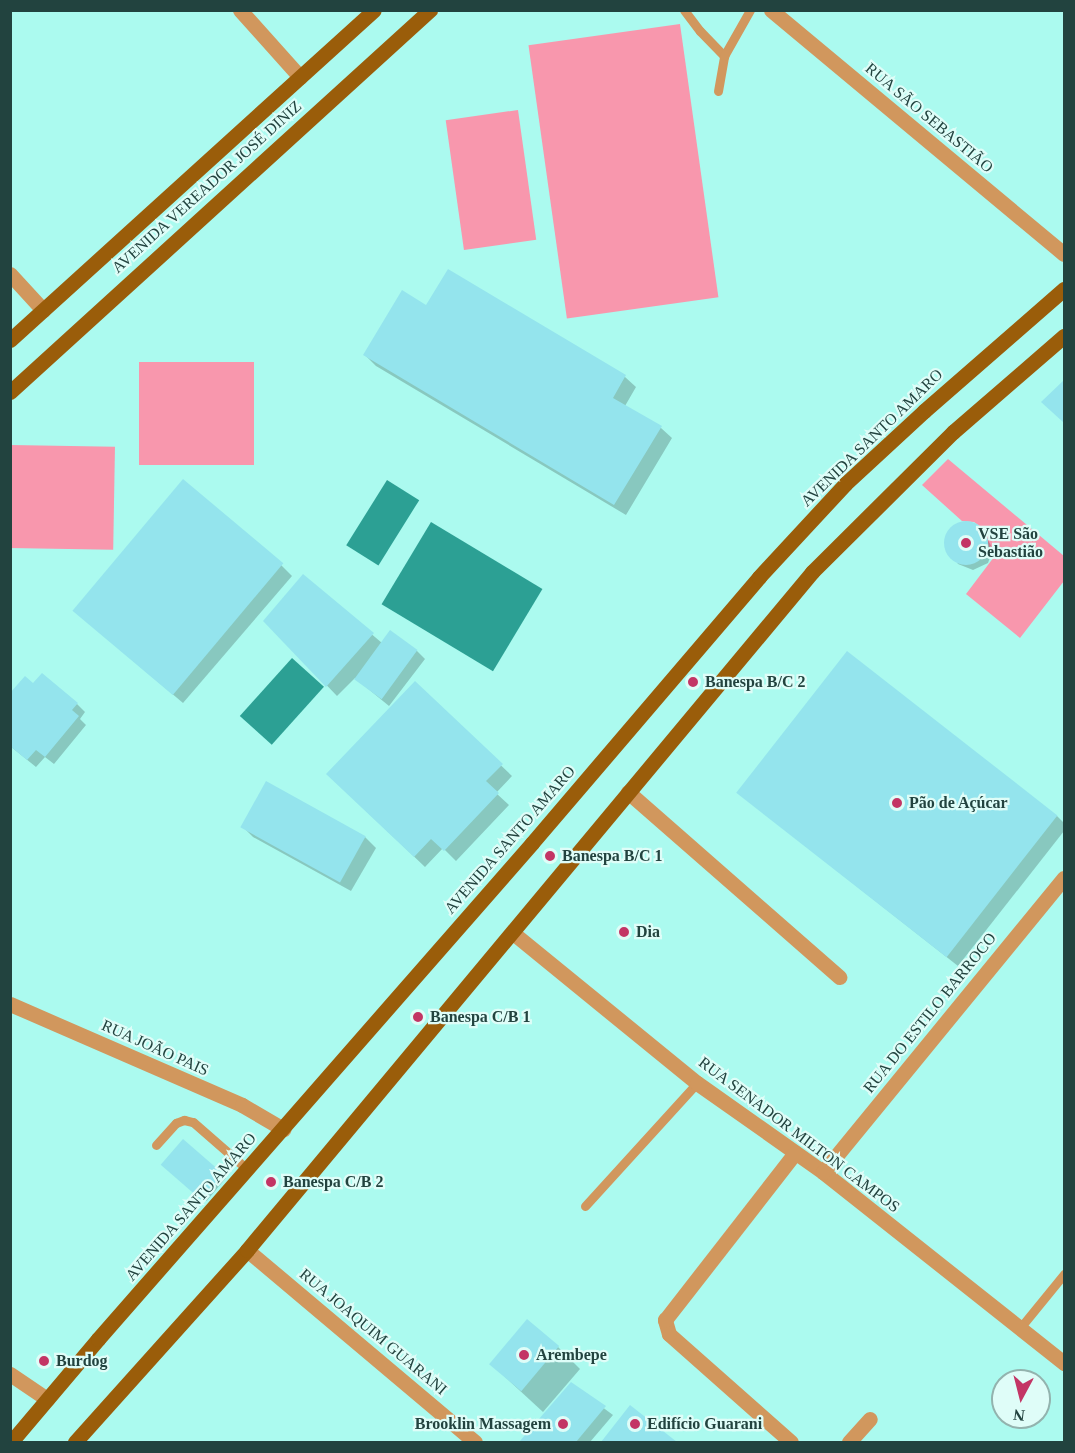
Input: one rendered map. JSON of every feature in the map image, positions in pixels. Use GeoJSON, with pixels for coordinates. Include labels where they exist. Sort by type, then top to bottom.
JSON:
{"type":"FeatureCollection","features":[{"type":"Feature","properties":{"kind":"main road","name":"AVENIDA VEREADOR JOSÉ DINIZ"},"geometry":{"type":"LineString","coordinates":[[10,340],[374,10]]}},
{"type":"Feature","properties":{"kind":"main road","name":"AVENIDA VEREADOR JOSÉ DINIZ"},"geometry":{"type":"LineString","coordinates":[[10,392],[430,10]]}},
{"type":"Feature","properties":{"kind":"main road","name":"AVENIDA SANTO AMARO"},"geometry":{"type":"LineString","coordinates":[[11,1443],[759,577],[845,484],[924,411],[1065,289]]}},
{"type":"Feature","properties":{"kind":"main road"},"geometry":{"type":"LineString","coordinates":[[75,1443],[248,1250],[812,572],[953,432],[1065,336]]}},
{"type":"Feature","properties":{"kind":"street"},"geometry":{"type":"LineString","coordinates":[[240,10],[300,77]]}},
{"type":"Feature","properties":{"kind":"street","name":"RUA SÃO SEBASTIÃO"},"geometry":{"type":"LineString","coordinates":[[771,10],[1065,254]]}},
{"type":"Feature","properties":{"kind":"street"},"geometry":{"type":"LineString","coordinates":[[10,274],[43,310]]}},
{"type":"Feature","properties":{"kind":"street"},"geometry":{"type":"LineString","coordinates":[[628,792],[839,977]]}},
{"type":"Feature","properties":{"kind":"street","name":"RUA DO ESTILO BARROCO"},"geometry":{"type":"LineString","coordinates":[[823,1172],[1065,878]]}},
{"type":"Feature","properties":{"kind":"street","name":"RUA SENADOR MILTON CAMPOS"},"geometry":{"type":"LineString","coordinates":[[513,933],[697,1083],[823,1172],[1065,1363]]}},
{"type":"Feature","properties":{"kind":"street","name":"RUA JOÃO PAIS"},"geometry":{"type":"LineString","coordinates":[[10,1005],[242,1105],[283,1129]]}},
{"type":"Feature","properties":{"kind":"street"},"geometry":{"type":"LineString","coordinates":[[791,1443],[669,1334],[665,1320],[795,1153]]}},
{"type":"Feature","properties":{"kind":"street","name":"RUA JOAQUIM GUARANI"},"geometry":{"type":"LineString","coordinates":[[248,1250],[475,1443]]}},
{"type":"Feature","properties":{"kind":"street"},"geometry":{"type":"LineString","coordinates":[[10,1374],[47,1399]]}},
{"type":"Feature","properties":{"kind":"street"},"geometry":{"type":"LineString","coordinates":[[849,1443],[870,1419]]}},
{"type":"Feature","properties":{"kind":"lane"},"geometry":{"type":"LineString","coordinates":[[684,10],[699,32],[724,56]]}},
{"type":"Feature","properties":{"kind":"lane"},"geometry":{"type":"LineString","coordinates":[[718,91],[724,56],[750,10]]}},
{"type":"Feature","properties":{"kind":"lane"},"geometry":{"type":"LineString","coordinates":[[585,1206],[697,1083]]}},
{"type":"Feature","properties":{"kind":"lane"},"geometry":{"type":"LineString","coordinates":[[156,1145],[176,1123],[184,1119],[193,1122],[248,1170]]}},
{"type":"Feature","properties":{"kind":"lane"},"geometry":{"type":"LineString","coordinates":[[1020,1328],[1065,1274]]}},
{"type":"Feature","properties":{"kind":"shaded area"},"geometry":{"type":"Polygon","coordinates":[[[680,24],[718,297],[567,319],[528,45],[680,24]]]}},
{"type":"Feature","properties":{"kind":"shaded area"},"geometry":{"type":"Polygon","coordinates":[[[518,110],[536,240],[464,250],[446,120],[518,110]]]}},
{"type":"Feature","properties":{"kind":"shaded area"},"geometry":{"type":"Polygon","coordinates":[[[139,362],[254,362],[254,465],[139,465],[139,362]]]}},
{"type":"Feature","properties":{"kind":"shaded area"},"geometry":{"type":"Polygon","coordinates":[[[11,445],[115,447],[113,550],[10,548],[11,445]]]}},
{"type":"Feature","properties":{"kind":"shaded area"},"geometry":{"type":"Polygon","coordinates":[[[948,459],[1064,556],[1064,581],[1020,638],[966,594],[997,553],[989,547],[985,530],[974,522],[962,521],[922,485],[948,459]]]}},
{"type":"Feature","properties":{"kind":"shaded area"},"geometry":{"type":"Polygon","coordinates":[[[387,480],[419,500],[378,565],[346,545],[387,480]]]}},
{"type":"Feature","properties":{"kind":"shaded area"},"geometry":{"type":"Polygon","coordinates":[[[431,522],[542,589],[493,671],[382,604],[431,522]]]}},
{"type":"Feature","properties":{"kind":"shaded area"},"geometry":{"type":"Polygon","coordinates":[[[292,658],[324,687],[272,745],[240,716],[292,658]]]}},
{"type":"Feature","properties":{"kind":"building"},"geometry":{"type":"Polygon","coordinates":[[[448,269],[626,375],[613,398],[662,426],[614,505],[363,355],[402,290],[426,305],[448,269]]]}},
{"type":"Feature","properties":{"kind":"building"},"geometry":{"type":"Polygon","coordinates":[[[1064,380],[1064,420],[1063,422],[1041,402],[1064,380]]]}},
{"type":"Feature","properties":{"kind":"building"},"geometry":{"type":"Polygon","coordinates":[[[183,479],[283,563],[173,695],[72,611],[183,479]]]}},
{"type":"Feature","properties":{"kind":"building","name":"VSE São Sebastião"},"geometry":{"type":"Polygon","coordinates":[[[966,521],[974,522],[982,527],[987,535],[987,551],[982,559],[974,564],[966,565],[958,564],[950,559],[945,551],[944,543],[945,535],[950,527],[958,522],[966,521]]]}},
{"type":"Feature","properties":{"kind":"building"},"geometry":{"type":"Polygon","coordinates":[[[303,574],[374,633],[326,687],[263,621],[303,574]]]}},
{"type":"Feature","properties":{"kind":"building"},"geometry":{"type":"Polygon","coordinates":[[[390,630],[418,650],[382,699],[354,679],[390,630]]]}},
{"type":"Feature","properties":{"kind":"building","name":"Pão de Açúcar"},"geometry":{"type":"Polygon","coordinates":[[[847,651],[1057,815],[947,957],[736,793],[847,651]]]}},
{"type":"Feature","properties":{"kind":"building"},"geometry":{"type":"Polygon","coordinates":[[[42,673],[78,703],[72,710],[79,716],[45,757],[36,750],[27,760],[10,746],[10,693],[25,676],[33,683],[42,673]]]}},
{"type":"Feature","properties":{"kind":"building"},"geometry":{"type":"Polygon","coordinates":[[[415,681],[503,764],[486,781],[499,793],[444,851],[431,839],[414,857],[326,774],[415,681]]]}},
{"type":"Feature","properties":{"kind":"building"},"geometry":{"type":"Polygon","coordinates":[[[266,781],[366,836],[340,883],[240,827],[266,781]]]}},
{"type":"Feature","properties":{"kind":"building"},"geometry":{"type":"Polygon","coordinates":[[[183,1139],[225,1175],[202,1201],[161,1165],[183,1139]]]}},
{"type":"Feature","properties":{"kind":"building","name":"Arembepe"},"geometry":{"type":"Polygon","coordinates":[[[527,1319],[559,1346],[521,1391],[489,1364],[527,1319]]]}},
{"type":"Feature","properties":{"kind":"building","name":"Brooklin Massagem"},"geometry":{"type":"Polygon","coordinates":[[[571,1382],[606,1406],[576,1442],[519,1442],[571,1382]]]}},
{"type":"Feature","properties":{"kind":"building","name":"Edifício Guarani"},"geometry":{"type":"Polygon","coordinates":[[[630,1405],[677,1442],[601,1442],[630,1405]]]}},
{"type":"Feature","properties":{"kind":"place","name":"VSE São Sebastião"},"geometry":{"type":"Point","coordinates":[966,543]}},
{"type":"Feature","properties":{"kind":"place","name":"Banespa B/C 2"},"geometry":{"type":"Point","coordinates":[693,682]}},
{"type":"Feature","properties":{"kind":"place","name":"Pão de Açúcar"},"geometry":{"type":"Point","coordinates":[897,803]}},
{"type":"Feature","properties":{"kind":"place","name":"Banespa B/C 1"},"geometry":{"type":"Point","coordinates":[550,856]}},
{"type":"Feature","properties":{"kind":"place","name":"Dia"},"geometry":{"type":"Point","coordinates":[624,932]}},
{"type":"Feature","properties":{"kind":"place","name":"Banespa C/B 1"},"geometry":{"type":"Point","coordinates":[418,1017]}},
{"type":"Feature","properties":{"kind":"place","name":"Banespa C/B 2"},"geometry":{"type":"Point","coordinates":[271,1182]}},
{"type":"Feature","properties":{"kind":"place","name":"Arembepe"},"geometry":{"type":"Point","coordinates":[524,1355]}},
{"type":"Feature","properties":{"kind":"place","name":"Burdog"},"geometry":{"type":"Point","coordinates":[44,1361]}},
{"type":"Feature","properties":{"kind":"place","name":"Brooklin Massagem"},"geometry":{"type":"Point","coordinates":[563,1424]}},
{"type":"Feature","properties":{"kind":"place","name":"Edifício Guarani"},"geometry":{"type":"Point","coordinates":[635,1424]}}]}
